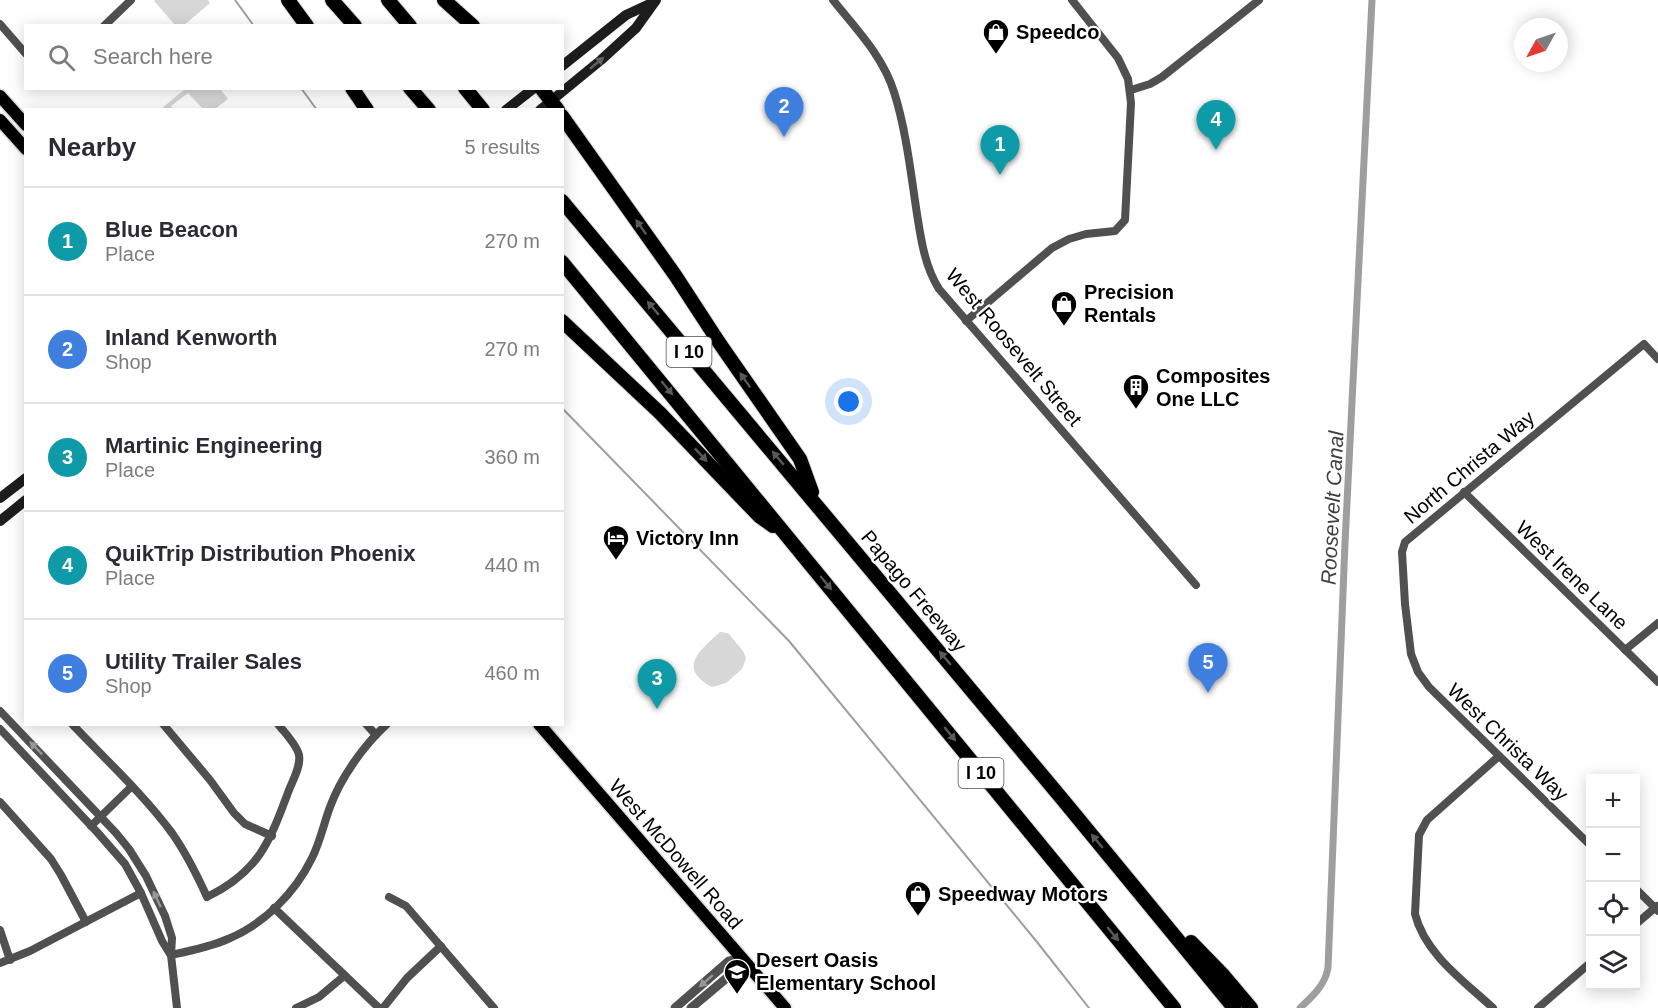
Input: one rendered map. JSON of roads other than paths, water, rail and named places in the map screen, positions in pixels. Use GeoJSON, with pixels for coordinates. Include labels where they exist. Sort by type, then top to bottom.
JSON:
{"type":"FeatureCollection","features":[{"type":"Feature","properties":{"kind":"highway"},"geometry":{"type":"LineString","coordinates":[[288,0],[306,24]]}},
{"type":"Feature","properties":{"kind":"highway"},"geometry":{"type":"LineString","coordinates":[[332,0],[353,24]]}},
{"type":"Feature","properties":{"kind":"highway"},"geometry":{"type":"LineString","coordinates":[[388,0],[408,24]]}},
{"type":"Feature","properties":{"kind":"highway"},"geometry":{"type":"LineString","coordinates":[[444,0],[471,24]]}},
{"type":"Feature","properties":{"kind":"highway"},"geometry":{"type":"LineString","coordinates":[[353,90],[366,108]]}},
{"type":"Feature","properties":{"kind":"highway"},"geometry":{"type":"LineString","coordinates":[[412,90],[427,108]]}},
{"type":"Feature","properties":{"kind":"highway"},"geometry":{"type":"LineString","coordinates":[[467,90],[481,108]]}},
{"type":"Feature","properties":{"kind":"highway"},"geometry":{"type":"LineString","coordinates":[[543,90],[555,105]]}},
{"type":"Feature","properties":{"kind":"highway"},"geometry":{"type":"LineString","coordinates":[[564,119],[675,274],[720,344],[800,459],[816,503]]}},
{"type":"Feature","properties":{"kind":"highway","name":"Papago Freeway"},"geometry":{"type":"LineString","coordinates":[[564,203],[816,503],[1234,1008]]}},
{"type":"Feature","properties":{"kind":"highway","name":"I 10"},"geometry":{"type":"LineString","coordinates":[[564,264],[1174,1008]]}},
{"type":"Feature","properties":{"kind":"highway"},"geometry":{"type":"LineString","coordinates":[[564,323],[660,413],[759,516],[789,538]]}},
{"type":"Feature","properties":{"kind":"highway"},"geometry":{"type":"LineString","coordinates":[[1134,886],[1224,976],[1251,1008]]}},
{"type":"Feature","properties":{"kind":"main road"},"geometry":{"type":"LineString","coordinates":[[564,64],[626,15],[655,1]]}},
{"type":"Feature","properties":{"kind":"main road"},"geometry":{"type":"LineString","coordinates":[[555,105],[636,28],[655,1]]}},
{"type":"Feature","properties":{"kind":"main road"},"geometry":{"type":"LineString","coordinates":[[509,108],[532,90]]}},
{"type":"Feature","properties":{"kind":"main road"},"geometry":{"type":"LineString","coordinates":[[0,96],[24,123]]}},
{"type":"Feature","properties":{"kind":"main road"},"geometry":{"type":"LineString","coordinates":[[0,120],[24,147]]}},
{"type":"Feature","properties":{"kind":"main road"},"geometry":{"type":"LineString","coordinates":[[0,498],[24,479]]}},
{"type":"Feature","properties":{"kind":"main road"},"geometry":{"type":"LineString","coordinates":[[0,505],[4,518],[24,503]]}},
{"type":"Feature","properties":{"kind":"main road","name":"West McDowell Road"},"geometry":{"type":"LineString","coordinates":[[541,726],[785,1008]]}},
{"type":"Feature","properties":{"kind":"street"},"geometry":{"type":"LineString","coordinates":[[106,24],[131,0]]}},
{"type":"Feature","properties":{"kind":"street","name":"West Roosevelt Street"},"geometry":{"type":"LineString","coordinates":[[833,0],[873,49],[884,67],[897,102],[921,237],[929,268],[939,289],[1196,585]]}},
{"type":"Feature","properties":{"kind":"street"},"geometry":{"type":"LineString","coordinates":[[966,321],[1052,248],[1069,239],[1086,234],[1115,231],[1125,220],[1131,90],[1118,58],[1072,0]]}},
{"type":"Feature","properties":{"kind":"street"},"geometry":{"type":"LineString","coordinates":[[1131,90],[1150,84],[1162,77],[1259,0]]}},
{"type":"Feature","properties":{"kind":"street"},"geometry":{"type":"LineString","coordinates":[[0,24],[24,52]]}},
{"type":"Feature","properties":{"kind":"street","name":"North Christa Way"},"geometry":{"type":"LineString","coordinates":[[1429,687],[1418,672],[1411,654],[1402,552],[1405,542],[1644,344],[1658,359]]}},
{"type":"Feature","properties":{"kind":"street","name":"West Irene Lane"},"geometry":{"type":"LineString","coordinates":[[1464,492],[1658,682]]}},
{"type":"Feature","properties":{"kind":"street"},"geometry":{"type":"LineString","coordinates":[[1625,650],[1658,623]]}},
{"type":"Feature","properties":{"kind":"street","name":"West Christa Way"},"geometry":{"type":"LineString","coordinates":[[1429,687],[1586,841]]}},
{"type":"Feature","properties":{"kind":"street"},"geometry":{"type":"LineString","coordinates":[[0,711],[129,849],[146,876],[165,916],[172,938],[171,955],[177,1008]]}},
{"type":"Feature","properties":{"kind":"street"},"geometry":{"type":"LineString","coordinates":[[74,726],[172,834],[190,862],[207,897],[222,890],[252,866],[272,836],[298,767],[299,755],[280,726]]}},
{"type":"Feature","properties":{"kind":"street"},"geometry":{"type":"LineString","coordinates":[[165,726],[234,813],[245,824],[272,836]]}},
{"type":"Feature","properties":{"kind":"street"},"geometry":{"type":"LineString","coordinates":[[368,726],[376,735]]}},
{"type":"Feature","properties":{"kind":"street"},"geometry":{"type":"LineString","coordinates":[[171,955],[226,940],[253,925],[274,908],[294,887],[313,857],[338,790],[363,749],[385,726]]}},
{"type":"Feature","properties":{"kind":"street"},"geometry":{"type":"LineString","coordinates":[[0,729],[125,864],[171,955]]}},
{"type":"Feature","properties":{"kind":"street"},"geometry":{"type":"LineString","coordinates":[[1493,1008],[1434,952],[1418,927],[1415,903],[1419,835],[1422,828],[1427,820],[1499,756]]}},
{"type":"Feature","properties":{"kind":"street"},"geometry":{"type":"LineString","coordinates":[[91,826],[131,787]]}},
{"type":"Feature","properties":{"kind":"street"},"geometry":{"type":"LineString","coordinates":[[0,802],[51,859],[86,922]]}},
{"type":"Feature","properties":{"kind":"street"},"geometry":{"type":"LineString","coordinates":[[0,963],[86,922],[141,892]]}},
{"type":"Feature","properties":{"kind":"street"},"geometry":{"type":"LineString","coordinates":[[1640,893],[1657,908],[1640,920]]}},
{"type":"Feature","properties":{"kind":"street"},"geometry":{"type":"LineString","coordinates":[[389,897],[406,906],[494,1008]]}},
{"type":"Feature","properties":{"kind":"street"},"geometry":{"type":"LineString","coordinates":[[274,908],[344,976],[381,1008],[407,978],[441,946]]}},
{"type":"Feature","properties":{"kind":"street"},"geometry":{"type":"LineString","coordinates":[[0,930],[10,960]]}},
{"type":"Feature","properties":{"kind":"street"},"geometry":{"type":"LineString","coordinates":[[675,1008],[729,961],[741,958]]}},
{"type":"Feature","properties":{"kind":"street"},"geometry":{"type":"LineString","coordinates":[[691,1008],[735,970],[741,958]]}},
{"type":"Feature","properties":{"kind":"street"},"geometry":{"type":"LineString","coordinates":[[1538,1008],[1586,966]]}},
{"type":"Feature","properties":{"kind":"street"},"geometry":{"type":"LineString","coordinates":[[296,1008],[319,997],[344,976]]}},
{"type":"Feature","properties":{"kind":"waterway"},"geometry":{"type":"LineString","coordinates":[[235,0],[253,24]]}},
{"type":"Feature","properties":{"kind":"waterway","name":"Roosevelt Canal"},"geometry":{"type":"LineString","coordinates":[[1300,1008],[1314,995],[1328,968],[1345,543],[1372,0]]}},
{"type":"Feature","properties":{"kind":"waterway"},"geometry":{"type":"LineString","coordinates":[[302,90],[316,108]]}},
{"type":"Feature","properties":{"kind":"waterway"},"geometry":{"type":"LineString","coordinates":[[564,410],[789,641],[1089,1008]]}},
{"type":"Feature","properties":{"kind":"place","name":"Speedco"},"geometry":{"type":"Point","coordinates":[996,55]}},
{"type":"Feature","properties":{"kind":"place","name":"Inland Kenworth"},"geometry":{"type":"Point","coordinates":[784,137]}},
{"type":"Feature","properties":{"kind":"place","name":"QuikTrip Distribution Phoenix"},"geometry":{"type":"Point","coordinates":[1216,150]}},
{"type":"Feature","properties":{"kind":"place","name":"Blue Beacon"},"geometry":{"type":"Point","coordinates":[1000,175]}},
{"type":"Feature","properties":{"kind":"place","name":"Precision Rentals"},"geometry":{"type":"Point","coordinates":[1064,327]}},
{"type":"Feature","properties":{"kind":"place","name":"Composites One LLC"},"geometry":{"type":"Point","coordinates":[1136,410]}},
{"type":"Feature","properties":{"kind":"place","name":"Victory Inn"},"geometry":{"type":"Point","coordinates":[616,561]}},
{"type":"Feature","properties":{"kind":"place","name":"Utility Trailer Sales"},"geometry":{"type":"Point","coordinates":[1208,693]}},
{"type":"Feature","properties":{"kind":"place","name":"Martinic Engineering"},"geometry":{"type":"Point","coordinates":[657,709]}},
{"type":"Feature","properties":{"kind":"place","name":"Speedway Motors"},"geometry":{"type":"Point","coordinates":[918,917]}},
{"type":"Feature","properties":{"kind":"place","name":"Desert Oasis Elementary School"},"geometry":{"type":"Point","coordinates":[737,995]}}]}
